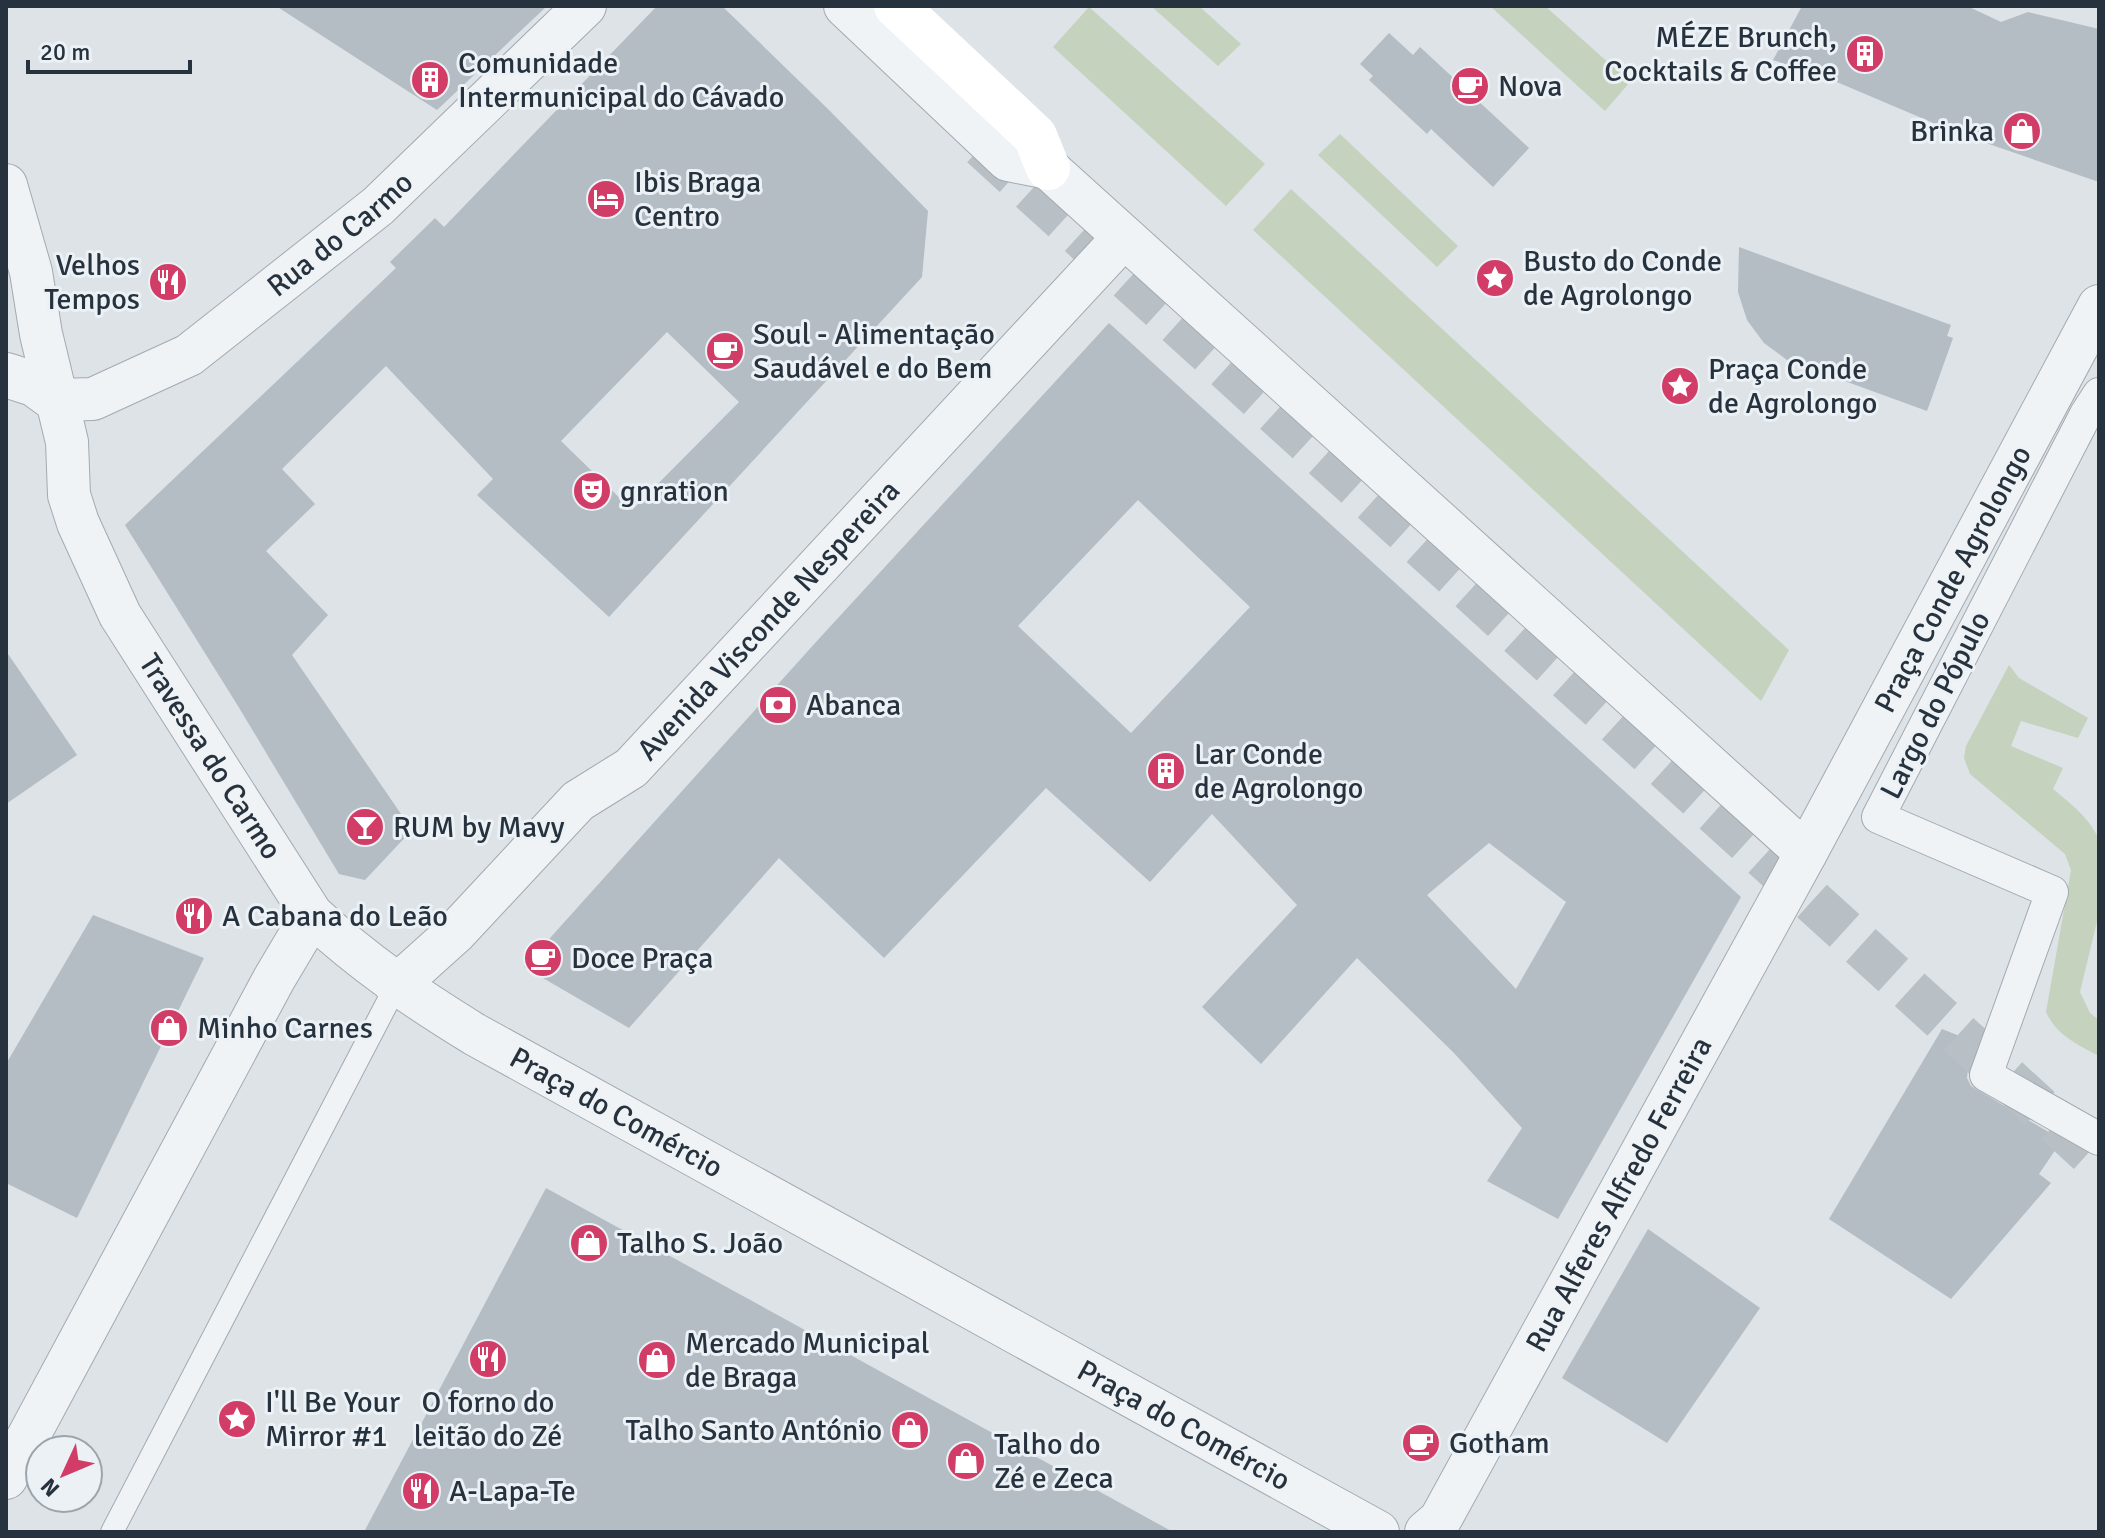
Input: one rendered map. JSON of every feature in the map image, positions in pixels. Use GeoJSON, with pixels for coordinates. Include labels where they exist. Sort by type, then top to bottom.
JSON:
{"type":"FeatureCollection","features":[{"type":"Feature","properties":{"kind":"main road"},"geometry":{"type":"LineString","coordinates":[[896,6],[1035,136],[1048,168]]}},
{"type":"Feature","properties":{"kind":"street","name":"Rua do Carmo"},"geometry":{"type":"LineString","coordinates":[[56,400],[93,399],[189,355],[378,206],[585,6]]}},
{"type":"Feature","properties":{"kind":"street"},"geometry":{"type":"LineString","coordinates":[[845,6],[1008,160],[1048,168],[1806,853]]}},
{"type":"Feature","properties":{"kind":"street","name":"Travessa do Carmo"},"geometry":{"type":"LineString","coordinates":[[6,185],[31,272],[41,334],[67,442],[69,495],[78,523],[120,615],[312,915],[347,948],[396,986]]}},
{"type":"Feature","properties":{"kind":"street","name":"Avenida Visconde Nespereira"},"geometry":{"type":"LineString","coordinates":[[396,986],[455,933],[578,801],[631,768],[1124,237]]}},
{"type":"Feature","properties":{"kind":"street","name":"Praça Conde Agrolongo"},"geometry":{"type":"LineString","coordinates":[[1806,853],[2099,306]]}},
{"type":"Feature","properties":{"kind":"street"},"geometry":{"type":"LineString","coordinates":[[6,375],[34,384],[56,400]]}},
{"type":"Feature","properties":{"kind":"street","name":"Largo do Pópulo"},"geometry":{"type":"LineString","coordinates":[[2099,394],[1878,817],[2052,892],[1986,1075],[2099,1139]]}},
{"type":"Feature","properties":{"kind":"street","name":"Rua Alferes Alfredo Ferreira"},"geometry":{"type":"LineString","coordinates":[[1426,1532],[1440,1520],[1806,853]]}},
{"type":"Feature","properties":{"kind":"street"},"geometry":{"type":"LineString","coordinates":[[6,1478],[274,979],[312,915]]}},
{"type":"Feature","properties":{"kind":"street","name":"Praça do Comércio"},"geometry":{"type":"LineString","coordinates":[[396,986],[488,1042],[1378,1532]]}},
{"type":"Feature","properties":{"kind":"lane"},"geometry":{"type":"LineString","coordinates":[[112,1532],[396,986]]}},
{"type":"Feature","properties":{"kind":"green space"},"geometry":{"type":"Polygon","coordinates":[[[1151,6],[1199,6],[1241,44],[1218,66],[1151,6]]]}},
{"type":"Feature","properties":{"kind":"green space"},"geometry":{"type":"Polygon","coordinates":[[[1490,6],[1545,6],[1630,82],[1605,111],[1490,6]]]}},
{"type":"Feature","properties":{"kind":"green space"},"geometry":{"type":"Polygon","coordinates":[[[1089,7],[1265,164],[1226,206],[1053,47],[1089,7]]]}},
{"type":"Feature","properties":{"kind":"green space"},"geometry":{"type":"Polygon","coordinates":[[[1340,134],[1458,246],[1437,267],[1318,155],[1340,134]]]}},
{"type":"Feature","properties":{"kind":"green space"},"geometry":{"type":"Polygon","coordinates":[[[1291,189],[1789,650],[1761,701],[1253,230],[1291,189]]]}},
{"type":"Feature","properties":{"kind":"green space"},"geometry":{"type":"Polygon","coordinates":[[[2009,665],[2019,678],[2088,718],[2078,738],[2021,721],[2011,746],[2063,768],[2053,789],[2085,818],[2099,840],[2099,913],[2080,992],[2090,1013],[2099,1020],[2099,1056],[2062,1033],[2046,1012],[2071,870],[2065,854],[1970,774],[1964,758],[1966,746],[2009,665]]]}},
{"type":"Feature","properties":{"kind":"building","name":"Comunidade Intermunicipal do Cávado"},"geometry":{"type":"Polygon","coordinates":[[[276,6],[547,6],[437,110],[276,6]]]}},
{"type":"Feature","properties":{"kind":"building"},"geometry":{"type":"Polygon","coordinates":[[[657,6],[722,6],[928,211],[922,277],[609,617],[477,495],[493,479],[386,366],[282,469],[315,504],[266,551],[328,615],[292,655],[412,830],[365,880],[339,874],[125,525],[396,268],[390,262],[435,218],[444,227],[657,6]],[[667,332],[561,441],[632,510],[739,402],[667,332]]]}},
{"type":"Feature","properties":{"kind":"building"},"geometry":{"type":"Polygon","coordinates":[[[1802,6],[1967,6],[2001,22],[2028,12],[2099,29],[2099,182],[1957,133],[1832,80],[1773,60],[1802,6]]]}},
{"type":"Feature","properties":{"kind":"building"},"geometry":{"type":"Polygon","coordinates":[[[1389,33],[1413,55],[1420,47],[1529,148],[1493,187],[1431,129],[1427,134],[1369,80],[1373,76],[1360,64],[1389,33]]]}},
{"type":"Feature","properties":{"kind":"building"},"geometry":{"type":"Polygon","coordinates":[[[1739,247],[1951,325],[1947,336],[1953,338],[1927,411],[1787,360],[1764,343],[1747,320],[1738,292],[1739,247]]]}},
{"type":"Feature","properties":{"kind":"building","name":"Lar Conde de Agrolongo"},"geometry":{"type":"Polygon","coordinates":[[[1109,323],[1741,897],[1558,1219],[1487,1181],[1522,1128],[1454,1053],[1357,958],[1261,1064],[1202,1007],[1297,905],[1212,814],[1150,882],[1046,788],[884,958],[779,858],[629,1028],[524,967],[1109,323]],[[1138,500],[1018,626],[1131,733],[1250,607],[1138,500]],[[1489,843],[1427,895],[1516,989],[1566,902],[1489,843]]]}},
{"type":"Feature","properties":{"kind":"building"},"geometry":{"type":"Polygon","coordinates":[[[6,651],[77,755],[6,804],[6,651]]]}},
{"type":"Feature","properties":{"kind":"building"},"geometry":{"type":"Polygon","coordinates":[[[93,915],[204,958],[77,1218],[6,1183],[6,1064],[93,915]]]}},
{"type":"Feature","properties":{"kind":"building"},"geometry":{"type":"Polygon","coordinates":[[[1942,1029],[1977,1043],[1968,1069],[1967,1078],[1971,1086],[2062,1140],[2039,1174],[2051,1183],[1951,1299],[1829,1219],[1942,1029]]]}},
{"type":"Feature","properties":{"kind":"building","name":"Mercado Municipal de Braga"},"geometry":{"type":"Polygon","coordinates":[[[546,1188],[1173,1532],[364,1532],[546,1188]]]}},
{"type":"Feature","properties":{"kind":"building"},"geometry":{"type":"Polygon","coordinates":[[[1648,1229],[1760,1308],[1667,1443],[1562,1378],[1648,1229]]]}},
{"type":"Feature","properties":{"kind":"tunnel"},"geometry":{"type":"LineString","coordinates":[[982,146],[2099,1162]]}},
{"type":"Feature","properties":{"kind":"place","name":"MÉZE Brunch, Cocktails & Coffee"},"geometry":{"type":"Point","coordinates":[1865,54]}},
{"type":"Feature","properties":{"kind":"place","name":"Comunidade Intermunicipal do Cávado"},"geometry":{"type":"Point","coordinates":[430,80]}},
{"type":"Feature","properties":{"kind":"place","name":"Nova"},"geometry":{"type":"Point","coordinates":[1470,86]}},
{"type":"Feature","properties":{"kind":"place","name":"Brinka"},"geometry":{"type":"Point","coordinates":[2022,131]}},
{"type":"Feature","properties":{"kind":"place","name":"Ibis Braga Centro"},"geometry":{"type":"Point","coordinates":[606,199]}},
{"type":"Feature","properties":{"kind":"place","name":"Busto do Conde de Agrolongo"},"geometry":{"type":"Point","coordinates":[1495,278]}},
{"type":"Feature","properties":{"kind":"place","name":"Velhos Tempos"},"geometry":{"type":"Point","coordinates":[168,282]}},
{"type":"Feature","properties":{"kind":"place","name":"Soul - Alimentação Saudável e do Bem"},"geometry":{"type":"Point","coordinates":[725,351]}},
{"type":"Feature","properties":{"kind":"place","name":"Praça Conde de Agrolongo"},"geometry":{"type":"Point","coordinates":[1680,386]}},
{"type":"Feature","properties":{"kind":"place","name":"gnration"},"geometry":{"type":"Point","coordinates":[592,491]}},
{"type":"Feature","properties":{"kind":"place","name":"Abanca"},"geometry":{"type":"Point","coordinates":[778,705]}},
{"type":"Feature","properties":{"kind":"place","name":"Lar Conde de Agrolongo"},"geometry":{"type":"Point","coordinates":[1166,771]}},
{"type":"Feature","properties":{"kind":"place","name":"RUM by Mavy"},"geometry":{"type":"Point","coordinates":[365,827]}},
{"type":"Feature","properties":{"kind":"place","name":"A Cabana do Leão"},"geometry":{"type":"Point","coordinates":[194,916]}},
{"type":"Feature","properties":{"kind":"place","name":"Doce Praça"},"geometry":{"type":"Point","coordinates":[543,958]}},
{"type":"Feature","properties":{"kind":"place","name":"Minho Carnes"},"geometry":{"type":"Point","coordinates":[169,1028]}},
{"type":"Feature","properties":{"kind":"place","name":"Talho S. João"},"geometry":{"type":"Point","coordinates":[589,1243]}},
{"type":"Feature","properties":{"kind":"place","name":"O forno do leitão do Zé"},"geometry":{"type":"Point","coordinates":[488,1359]}},
{"type":"Feature","properties":{"kind":"place","name":"Mercado Municipal de Braga"},"geometry":{"type":"Point","coordinates":[657,1360]}},
{"type":"Feature","properties":{"kind":"place","name":"I'll Be Your Mirror #1"},"geometry":{"type":"Point","coordinates":[237,1419]}},
{"type":"Feature","properties":{"kind":"place","name":"Talho Santo António"},"geometry":{"type":"Point","coordinates":[910,1430]}},
{"type":"Feature","properties":{"kind":"place","name":"Gotham"},"geometry":{"type":"Point","coordinates":[1421,1443]}},
{"type":"Feature","properties":{"kind":"place","name":"Talho do Zé e Zeca"},"geometry":{"type":"Point","coordinates":[966,1461]}},
{"type":"Feature","properties":{"kind":"place","name":"A-Lapa-Te"},"geometry":{"type":"Point","coordinates":[421,1491]}}]}
